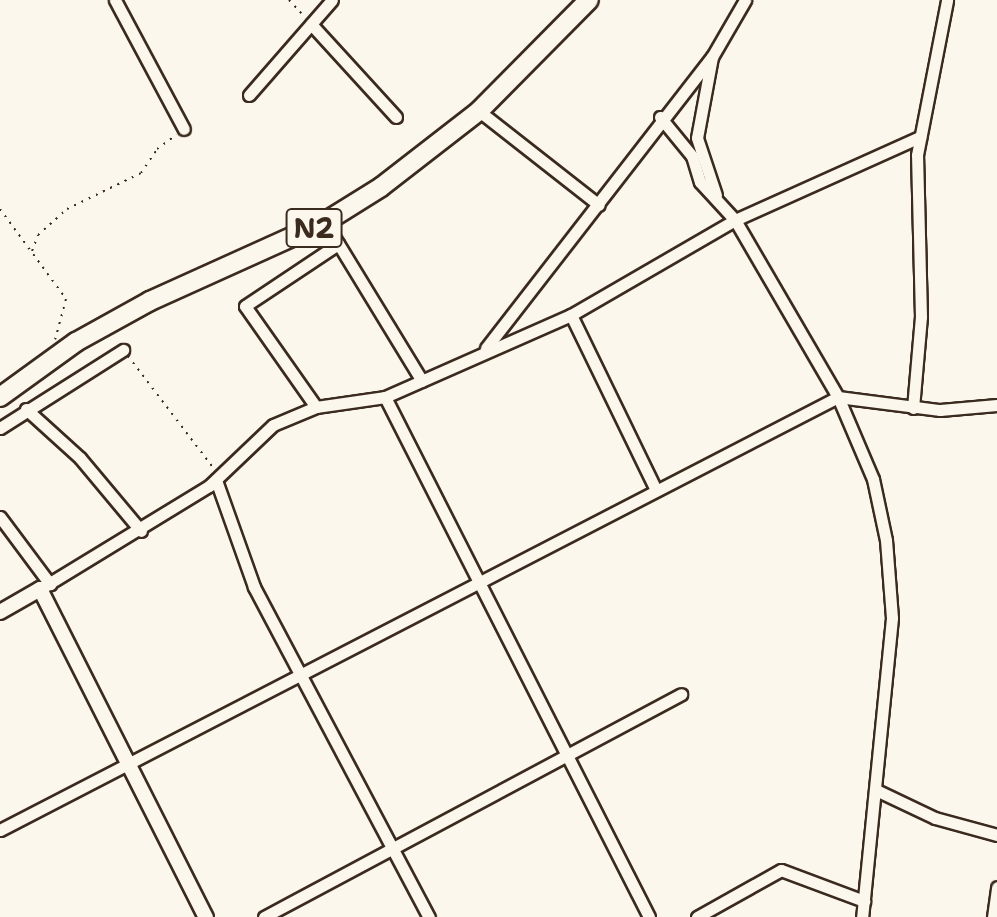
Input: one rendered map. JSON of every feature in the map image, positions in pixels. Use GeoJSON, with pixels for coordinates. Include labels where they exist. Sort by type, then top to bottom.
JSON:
{"type":"FeatureCollection","features":[{"type":"Feature","properties":{"kind":"highway","name":"N2"},"geometry":{"type":"LineString","coordinates":[[0,397],[59,354],[150,301],[325,222],[479,111],[589,0]]}},
{"type":"Feature","properties":{"kind":"street"},"geometry":{"type":"LineString","coordinates":[[115,0],[184,129]]}},
{"type":"Feature","properties":{"kind":"street"},"geometry":{"type":"LineString","coordinates":[[249,95],[332,0]]}},
{"type":"Feature","properties":{"kind":"street"},"geometry":{"type":"LineString","coordinates":[[481,353],[599,205],[660,117],[712,57],[745,0]]}},
{"type":"Feature","properties":{"kind":"street"},"geometry":{"type":"LineString","coordinates":[[913,408],[921,330],[915,200],[920,137],[947,0]]}},
{"type":"Feature","properties":{"kind":"street"},"geometry":{"type":"LineString","coordinates":[[311,24],[396,117]]}},
{"type":"Feature","properties":{"kind":"street"},"geometry":{"type":"LineString","coordinates":[[695,154],[712,57]]}},
{"type":"Feature","properties":{"kind":"street"},"geometry":{"type":"LineString","coordinates":[[479,111],[599,205]]}},
{"type":"Feature","properties":{"kind":"street"},"geometry":{"type":"LineString","coordinates":[[660,117],[695,154],[718,201],[735,220],[838,397],[873,479],[891,582],[876,790],[862,917]]}},
{"type":"Feature","properties":{"kind":"street"},"geometry":{"type":"LineString","coordinates":[[0,612],[141,531],[218,478],[259,435],[316,407],[385,397],[571,315],[735,220],[920,137]]}},
{"type":"Feature","properties":{"kind":"street"},"geometry":{"type":"LineString","coordinates":[[325,222],[422,381]]}},
{"type":"Feature","properties":{"kind":"street"},"geometry":{"type":"LineString","coordinates":[[316,407],[245,306],[338,244]]}},
{"type":"Feature","properties":{"kind":"street"},"geometry":{"type":"LineString","coordinates":[[571,315],[656,490]]}},
{"type":"Feature","properties":{"kind":"street"},"geometry":{"type":"LineString","coordinates":[[0,428],[123,350]]}},
{"type":"Feature","properties":{"kind":"street"},"geometry":{"type":"LineString","coordinates":[[385,397],[649,917]]}},
{"type":"Feature","properties":{"kind":"street"},"geometry":{"type":"LineString","coordinates":[[0,830],[126,761],[838,397],[913,408],[997,405]]}},
{"type":"Feature","properties":{"kind":"street"},"geometry":{"type":"LineString","coordinates":[[26,409],[80,458],[141,531]]}},
{"type":"Feature","properties":{"kind":"street"},"geometry":{"type":"LineString","coordinates":[[218,478],[254,587],[429,917]]}},
{"type":"Feature","properties":{"kind":"street"},"geometry":{"type":"LineString","coordinates":[[0,517],[45,587],[126,761],[206,917]]}},
{"type":"Feature","properties":{"kind":"street"},"geometry":{"type":"LineString","coordinates":[[264,917],[567,758],[681,694]]}},
{"type":"Feature","properties":{"kind":"street"},"geometry":{"type":"LineString","coordinates":[[876,790],[935,818],[997,835]]}},
{"type":"Feature","properties":{"kind":"street"},"geometry":{"type":"LineString","coordinates":[[697,917],[781,870],[864,901]]}},
{"type":"Feature","properties":{"kind":"street"},"geometry":{"type":"LineString","coordinates":[[993,917],[997,887]]}},
{"type":"Feature","properties":{"kind":"path"},"geometry":{"type":"LineString","coordinates":[[289,0],[311,24]]}},
{"type":"Feature","properties":{"kind":"path"},"geometry":{"type":"LineString","coordinates":[[32,251],[38,235],[67,209],[141,173],[157,149],[184,129]]}},
{"type":"Feature","properties":{"kind":"path"},"geometry":{"type":"LineString","coordinates":[[0,209],[66,299],[53,345],[59,354]]}},
{"type":"Feature","properties":{"kind":"path"},"geometry":{"type":"LineString","coordinates":[[123,350],[218,478]]}}]}
